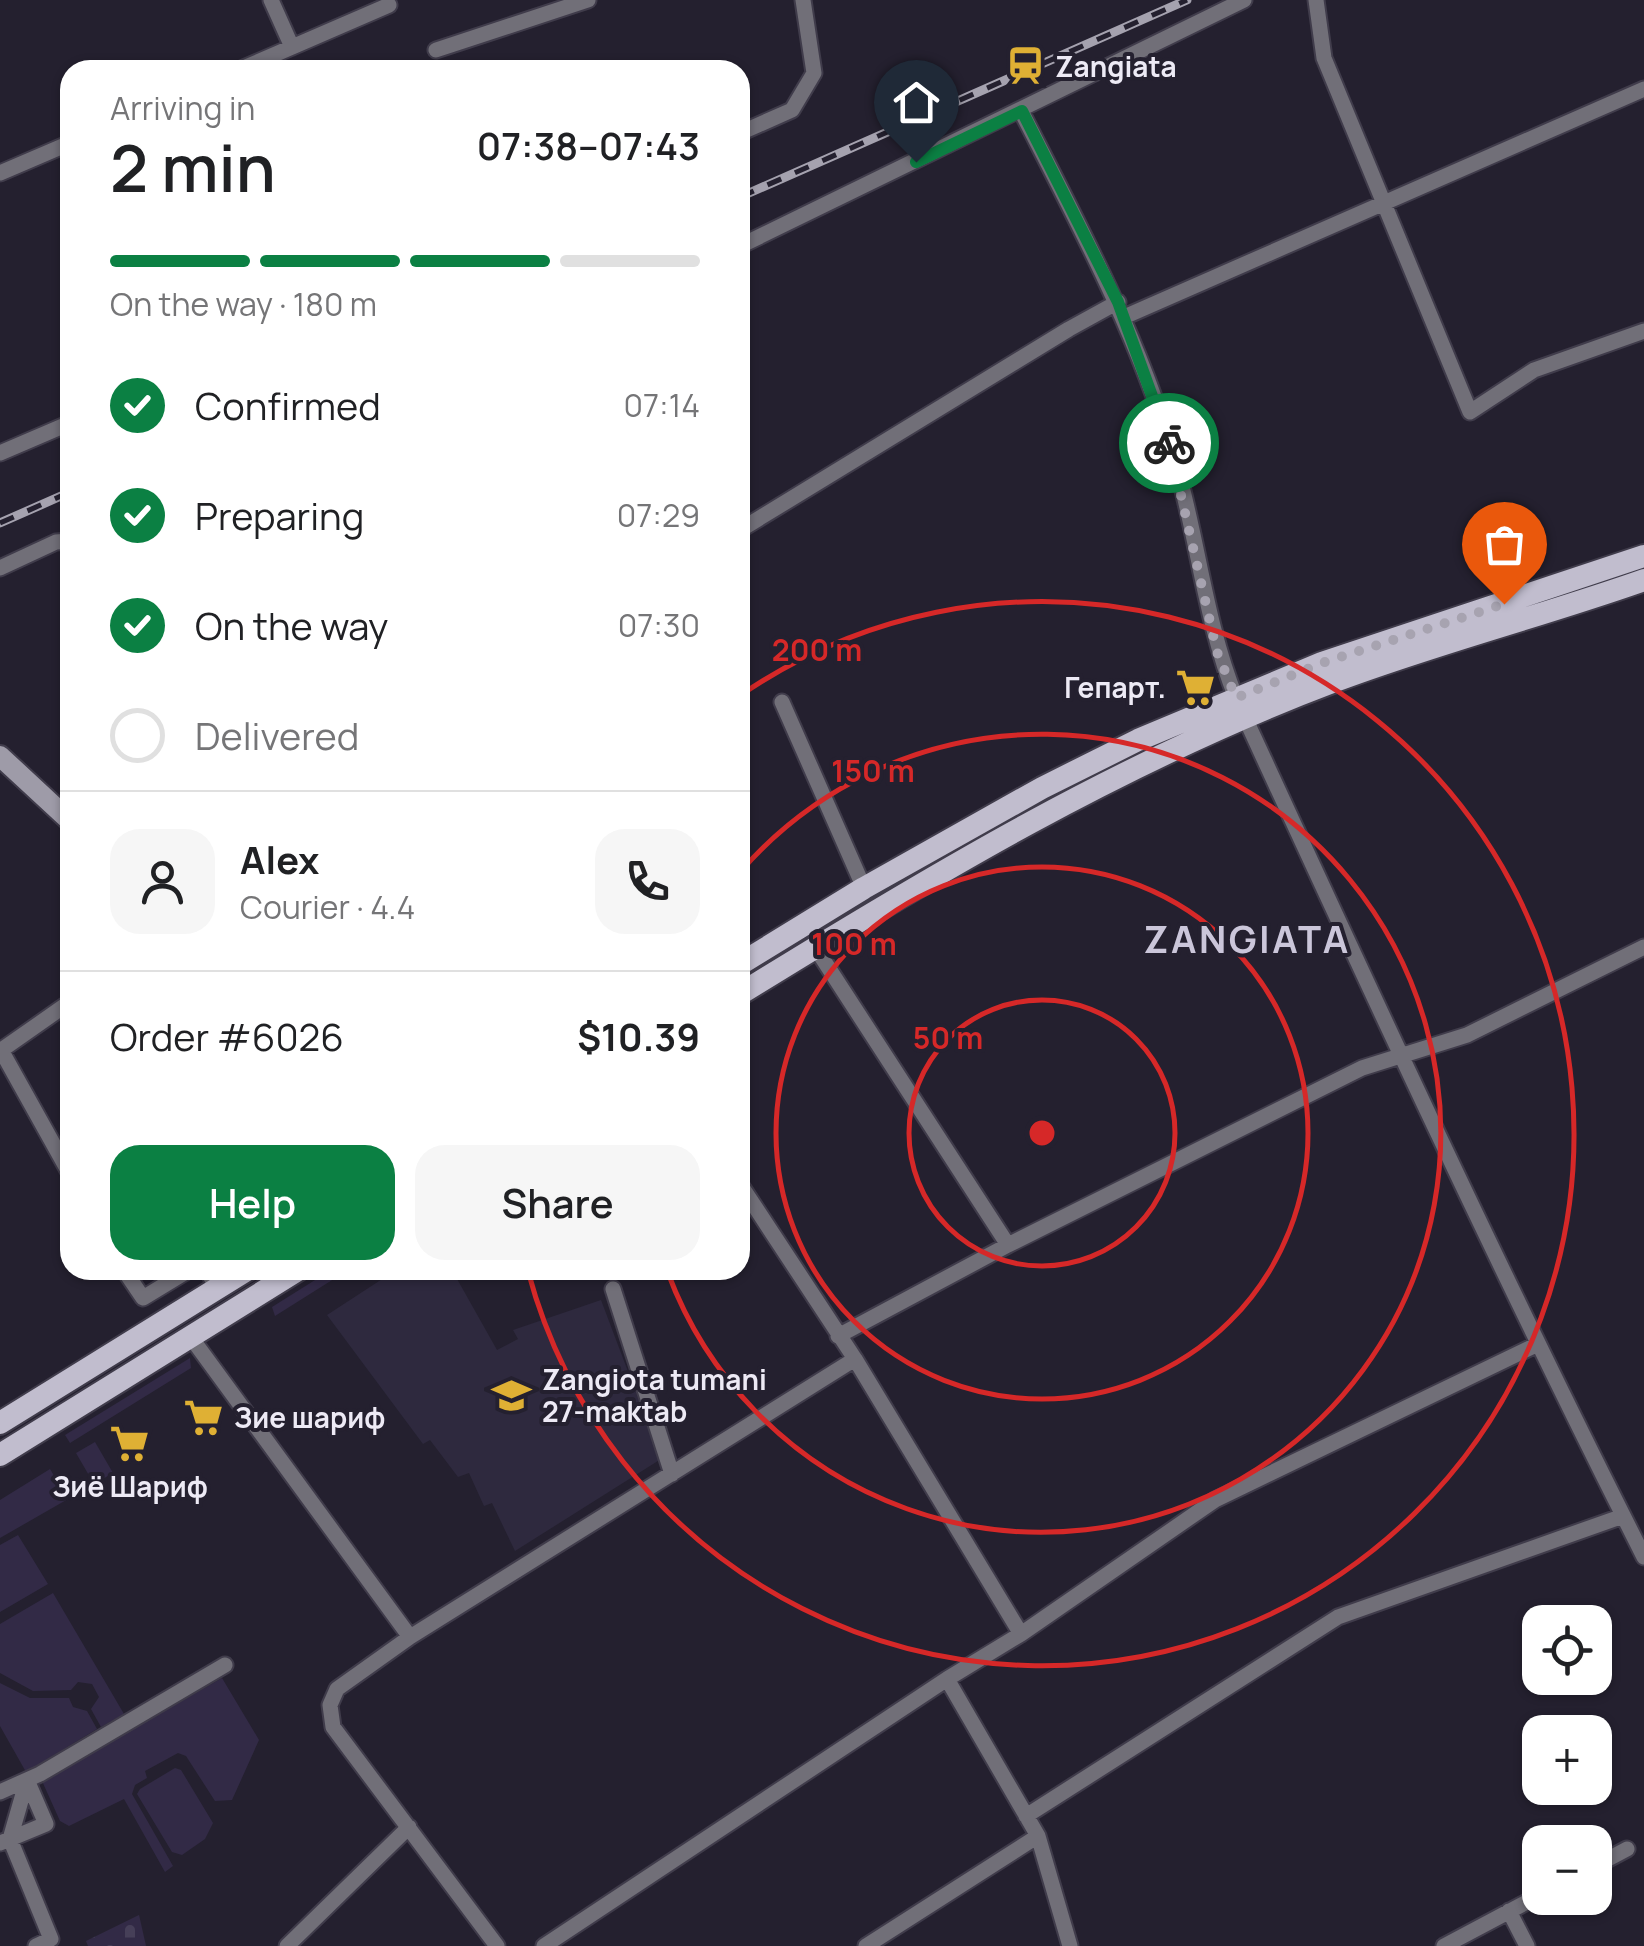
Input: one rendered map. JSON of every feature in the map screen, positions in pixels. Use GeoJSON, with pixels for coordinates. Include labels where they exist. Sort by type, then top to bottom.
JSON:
{"type":"FeatureCollection","features":[{"type":"Feature","properties":{"kind":"main road"},"geometry":{"type":"LineString","coordinates":[[750,988],[918,884],[1322,663],[1644,556]]}},
{"type":"Feature","properties":{"kind":"main road"},"geometry":{"type":"LineString","coordinates":[[750,958],[864,888],[1090,762],[1241,708],[1336,681],[1644,580]]}},
{"type":"Feature","properties":{"kind":"main road"},"geometry":{"type":"LineString","coordinates":[[0,756],[60,812]]}},
{"type":"Feature","properties":{"kind":"main road"},"geometry":{"type":"LineString","coordinates":[[0,1423],[211,1280]]}},
{"type":"Feature","properties":{"kind":"main road"},"geometry":{"type":"LineString","coordinates":[[0,1454],[282,1280]]}},
{"type":"Feature","properties":{"kind":"street"},"geometry":{"type":"LineString","coordinates":[[271,0],[292,47]]}},
{"type":"Feature","properties":{"kind":"street"},"geometry":{"type":"LineString","coordinates":[[436,50],[540,8],[588,0]]}},
{"type":"Feature","properties":{"kind":"street"},"geometry":{"type":"LineString","coordinates":[[750,129],[792,110],[814,73],[803,0]]}},
{"type":"Feature","properties":{"kind":"street"},"geometry":{"type":"LineString","coordinates":[[750,241],[1244,0]]}},
{"type":"Feature","properties":{"kind":"street"},"geometry":{"type":"LineString","coordinates":[[1316,0],[1324,58],[1470,412],[1534,370],[1644,332]]}},
{"type":"Feature","properties":{"kind":"street"},"geometry":{"type":"LineString","coordinates":[[262,60],[389,5]]}},
{"type":"Feature","properties":{"kind":"street"},"geometry":{"type":"LineString","coordinates":[[750,524],[1069,328],[1385,203],[1644,89]]}},
{"type":"Feature","properties":{"kind":"street"},"geometry":{"type":"LineString","coordinates":[[1022,111],[1121,310],[1174,454],[1217,652],[1241,708],[1536,1345],[1644,1557]]}},
{"type":"Feature","properties":{"kind":"street"},"geometry":{"type":"LineString","coordinates":[[0,174],[60,147]]}},
{"type":"Feature","properties":{"kind":"street"},"geometry":{"type":"LineString","coordinates":[[0,453],[60,427]]}},
{"type":"Feature","properties":{"kind":"street"},"geometry":{"type":"LineString","coordinates":[[0,568],[60,542]]}},
{"type":"Feature","properties":{"kind":"street"},"geometry":{"type":"LineString","coordinates":[[782,702],[864,888]]}},
{"type":"Feature","properties":{"kind":"street"},"geometry":{"type":"LineString","coordinates":[[838,1336],[1008,1245],[1362,1068],[1466,1035],[1644,946]]}},
{"type":"Feature","properties":{"kind":"street"},"geometry":{"type":"LineString","coordinates":[[815,947],[1008,1245]]}},
{"type":"Feature","properties":{"kind":"street"},"geometry":{"type":"LineString","coordinates":[[60,1009],[0,1050],[60,1156]]}},
{"type":"Feature","properties":{"kind":"street"},"geometry":{"type":"LineString","coordinates":[[750,1200],[855,1360],[1021,1634]]}},
{"type":"Feature","properties":{"kind":"street"},"geometry":{"type":"LineString","coordinates":[[130,1280],[142,1298],[172,1280]]}},
{"type":"Feature","properties":{"kind":"street"},"geometry":{"type":"LineString","coordinates":[[614,1289],[672,1474]]}},
{"type":"Feature","properties":{"kind":"street"},"geometry":{"type":"LineString","coordinates":[[190,1336],[410,1637]]}},
{"type":"Feature","properties":{"kind":"street"},"geometry":{"type":"LineString","coordinates":[[544,1946],[1021,1634],[1215,1500],[1536,1345]]}},
{"type":"Feature","properties":{"kind":"street"},"geometry":{"type":"LineString","coordinates":[[497,1946],[333,1727],[330,1705],[336,1689],[410,1637],[855,1360]]}},
{"type":"Feature","properties":{"kind":"street"},"geometry":{"type":"LineString","coordinates":[[1026,1816],[1338,1616],[1623,1516]]}},
{"type":"Feature","properties":{"kind":"street"},"geometry":{"type":"LineString","coordinates":[[0,1792],[225,1664]]}},
{"type":"Feature","properties":{"kind":"street"},"geometry":{"type":"LineString","coordinates":[[947,1679],[1038,1836],[1070,1946]]}},
{"type":"Feature","properties":{"kind":"street"},"geometry":{"type":"LineString","coordinates":[[4,1838],[46,1824],[27,1780]]}},
{"type":"Feature","properties":{"kind":"street"},"geometry":{"type":"LineString","coordinates":[[27,1780],[4,1838],[52,1939],[36,1946]]}},
{"type":"Feature","properties":{"kind":"street"},"geometry":{"type":"LineString","coordinates":[[287,1946],[409,1827]]}},
{"type":"Feature","properties":{"kind":"street"},"geometry":{"type":"LineString","coordinates":[[866,1946],[1038,1836]]}},
{"type":"Feature","properties":{"kind":"street"},"geometry":{"type":"LineString","coordinates":[[1612,1857],[1627,1849]]}},
{"type":"Feature","properties":{"kind":"street"},"geometry":{"type":"LineString","coordinates":[[1444,1946],[1522,1905]]}},
{"type":"Feature","properties":{"kind":"street"},"geometry":{"type":"LineString","coordinates":[[1509,1912],[1527,1946]]}},
{"type":"Feature","properties":{"kind":"shaded area","name":"Zangiota tumani 27-maktab"},"geometry":{"type":"Polygon","coordinates":[[[381,1280],[458,1280],[497,1350],[518,1339],[513,1330],[601,1300],[661,1459],[515,1551],[492,1503],[484,1506],[469,1473],[458,1477],[430,1440],[423,1444],[327,1315],[381,1280]]]}},
{"type":"Feature","properties":{"kind":"green space"},"geometry":{"type":"Polygon","coordinates":[[[315,1280],[332,1280],[275,1316],[272,1307],[315,1280]]]}},
{"type":"Feature","properties":{"kind":"green space"},"geometry":{"type":"Polygon","coordinates":[[[190,1358],[191,1368],[70,1443],[65,1435],[190,1358]]]}},
{"type":"Feature","properties":{"kind":"green space"},"geometry":{"type":"Polygon","coordinates":[[[95,1442],[113,1473],[94,1484],[76,1453],[95,1442]]]}},
{"type":"Feature","properties":{"kind":"green space"},"geometry":{"type":"Polygon","coordinates":[[[50,1469],[68,1499],[0,1538],[0,1500],[50,1469]]]}},
{"type":"Feature","properties":{"kind":"green space"},"geometry":{"type":"Polygon","coordinates":[[[18,1535],[48,1584],[0,1612],[0,1545],[18,1535]]]}},
{"type":"Feature","properties":{"kind":"green space"},"geometry":{"type":"Polygon","coordinates":[[[53,1593],[124,1714],[101,1727],[91,1709],[99,1697],[92,1684],[78,1682],[71,1690],[33,1691],[0,1673],[0,1624],[53,1593]]]}},
{"type":"Feature","properties":{"kind":"green space"},"geometry":{"type":"Polygon","coordinates":[[[222,1678],[259,1740],[232,1800],[215,1801],[186,1756],[178,1753],[145,1771],[147,1778],[135,1785],[132,1794],[173,1866],[165,1872],[124,1799],[69,1826],[60,1821],[42,1781],[222,1678]]]}},
{"type":"Feature","properties":{"kind":"green space"},"geometry":{"type":"Polygon","coordinates":[[[0,1683],[30,1698],[69,1698],[73,1707],[87,1711],[97,1729],[26,1772],[0,1726],[0,1683]]]}},
{"type":"Feature","properties":{"kind":"green space"},"geometry":{"type":"Polygon","coordinates":[[[175,1768],[181,1770],[213,1823],[205,1839],[182,1855],[172,1852],[137,1794],[175,1768]]]}},
{"type":"Feature","properties":{"kind":"green space"},"geometry":{"type":"Polygon","coordinates":[[[139,1915],[146,1946],[88,1946],[86,1941],[139,1915]]]}},
{"type":"Feature","properties":{"kind":"railway"},"geometry":{"type":"LineString","coordinates":[[750,193],[1187,0]]}},
{"type":"Feature","properties":{"kind":"railway"},"geometry":{"type":"LineString","coordinates":[[0,523],[60,496]]}},
{"type":"Feature","properties":{"kind":"way so far"},"geometry":{"type":"LineString","coordinates":[[1169,443],[1217,652],[1236,698],[1322,663],[1504,604]]}},
{"type":"Feature","properties":{"kind":"place","name":"Zangiata"},"geometry":{"type":"Point","coordinates":[1025,66]}},
{"type":"Feature","properties":{"kind":"place","name":"Гепарт."},"geometry":{"type":"Point","coordinates":[1196,687]}},
{"type":"Feature","properties":{"kind":"place","name":"Zangiota tumani 27-maktab"},"geometry":{"type":"Point","coordinates":[512,1395]}},
{"type":"Feature","properties":{"kind":"place","name":"Зие шариф"},"geometry":{"type":"Point","coordinates":[204,1417]}},
{"type":"Feature","properties":{"kind":"place","name":"Зиё Шариф"},"geometry":{"type":"Point","coordinates":[130,1443]}},
{"type":"Feature","properties":{"kind":"district","name":"ZANGIATA"},"geometry":{"type":"Point","coordinates":[1247,938]}},
{"type":"Feature","properties":{"kind":"route"},"geometry":{"type":"LineString","coordinates":[[916,162],[1022,111],[1118,302],[1169,443]]}}]}
